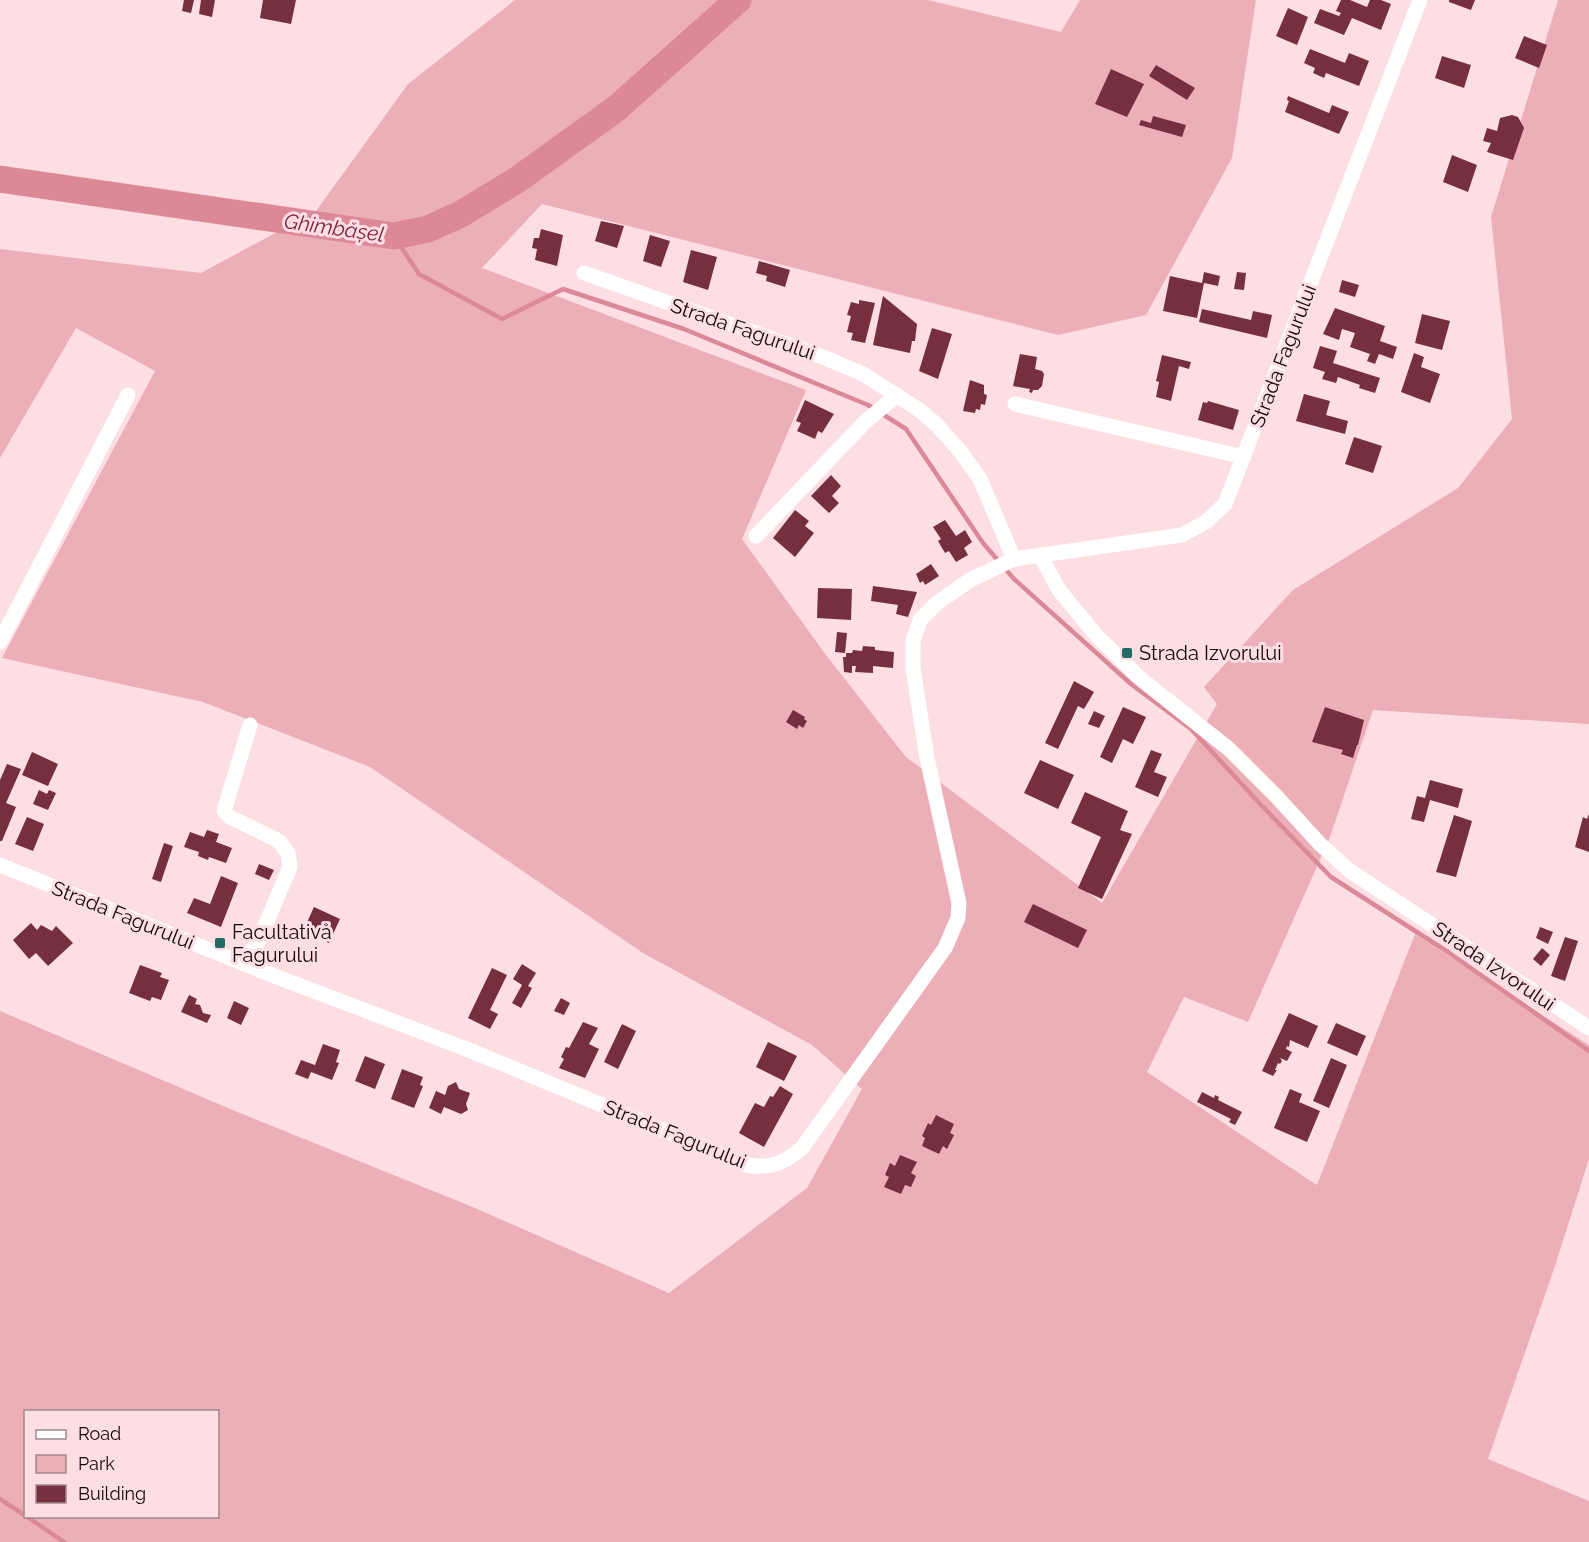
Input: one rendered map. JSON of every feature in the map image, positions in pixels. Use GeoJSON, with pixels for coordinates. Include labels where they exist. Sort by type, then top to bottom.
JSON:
{"type":"FeatureCollection","features":[{"type":"Feature","properties":{"kind":"street","name":"Strada Fagurului"},"geometry":{"type":"LineString","coordinates":[[0,865],[243,963],[469,1050],[747,1165],[762,1167],[789,1158],[802,1148],[945,948],[958,918],[959,903],[923,732],[913,668],[913,641],[920,620],[937,603],[970,580],[1006,563],[1040,555],[1182,535],[1206,522],[1225,504],[1420,0]]}},
{"type":"Feature","properties":{"kind":"street","name":"Strada Fagurului"},"geometry":{"type":"LineString","coordinates":[[585,273],[823,357],[863,374],[897,395],[937,425],[980,479],[1006,563]]}},
{"type":"Feature","properties":{"kind":"street"},"geometry":{"type":"LineString","coordinates":[[0,642],[128,395]]}},
{"type":"Feature","properties":{"kind":"street"},"geometry":{"type":"LineString","coordinates":[[756,536],[878,411],[897,395]]}},
{"type":"Feature","properties":{"kind":"street"},"geometry":{"type":"LineString","coordinates":[[1015,404],[1244,458]]}},
{"type":"Feature","properties":{"kind":"street","name":"Strada Izvorului"},"geometry":{"type":"LineString","coordinates":[[1040,555],[1059,590],[1097,636],[1142,680],[1229,749],[1320,844],[1350,871],[1589,1028]]}},
{"type":"Feature","properties":{"kind":"street"},"geometry":{"type":"LineString","coordinates":[[243,963],[259,940],[290,867],[288,854],[279,841],[230,817],[224,811],[250,725]]}},
{"type":"Feature","properties":{"kind":"green space"},"geometry":{"type":"Polygon","coordinates":[[[515,0],[928,0],[1061,32],[1080,0],[1256,0],[1232,158],[1146,315],[1058,335],[542,204],[482,268],[806,390],[742,539],[826,655],[906,757],[1102,903],[1217,704],[1204,687],[1293,590],[1458,488],[1512,419],[1491,217],[1558,0],[1589,0],[1589,724],[1373,710],[1330,837],[1248,1022],[1184,997],[1147,1072],[1317,1185],[1415,934],[1589,1045],[1589,1159],[1554,1269],[1488,1459],[1589,1501],[1589,1542],[0,1542],[0,1011],[235,1111],[468,1205],[669,1293],[807,1188],[862,1089],[812,1045],[643,953],[370,767],[203,702],[2,658],[155,371],[76,328],[0,458],[0,249],[201,273],[316,211],[408,84],[515,0]]]}},
{"type":"Feature","properties":{"kind":"building"},"geometry":{"type":"Polygon","coordinates":[[[184,0],[194,0],[191,13],[182,11],[184,0]]]}},
{"type":"Feature","properties":{"kind":"building"},"geometry":{"type":"Polygon","coordinates":[[[201,0],[215,0],[212,17],[199,14],[201,0]]]}},
{"type":"Feature","properties":{"kind":"building"},"geometry":{"type":"Polygon","coordinates":[[[263,0],[296,0],[291,24],[260,18],[263,0]]]}},
{"type":"Feature","properties":{"kind":"building"},"geometry":{"type":"Polygon","coordinates":[[[1341,0],[1350,0],[1367,7],[1370,0],[1381,0],[1391,4],[1381,30],[1352,18],[1344,35],[1314,23],[1320,9],[1339,16],[1341,13],[1336,11],[1341,0]]]}},
{"type":"Feature","properties":{"kind":"building"},"geometry":{"type":"Polygon","coordinates":[[[1449,0],[1475,0],[1471,10],[1449,2],[1449,0]]]}},
{"type":"Feature","properties":{"kind":"building"},"geometry":{"type":"Polygon","coordinates":[[[1288,8],[1308,17],[1297,45],[1276,36],[1288,8]]]}},
{"type":"Feature","properties":{"kind":"building"},"geometry":{"type":"Polygon","coordinates":[[[1524,36],[1547,45],[1539,68],[1515,58],[1524,36]]]}},
{"type":"Feature","properties":{"kind":"building"},"geometry":{"type":"Polygon","coordinates":[[[1310,49],[1345,63],[1349,53],[1369,61],[1359,86],[1326,73],[1324,78],[1313,73],[1315,68],[1304,63],[1310,49]]]}},
{"type":"Feature","properties":{"kind":"building"},"geometry":{"type":"Polygon","coordinates":[[[1442,56],[1471,65],[1464,88],[1435,78],[1442,56]]]}},
{"type":"Feature","properties":{"kind":"building"},"geometry":{"type":"Polygon","coordinates":[[[1156,65],[1195,88],[1187,100],[1149,76],[1156,65]]]}},
{"type":"Feature","properties":{"kind":"building"},"geometry":{"type":"Polygon","coordinates":[[[1111,69],[1144,84],[1127,117],[1095,104],[1111,69]]]}},
{"type":"Feature","properties":{"kind":"building"},"geometry":{"type":"Polygon","coordinates":[[[1288,96],[1329,113],[1332,105],[1349,112],[1339,134],[1285,112],[1289,101],[1288,96]]]}},
{"type":"Feature","properties":{"kind":"building"},"geometry":{"type":"Polygon","coordinates":[[[1512,115],[1518,117],[1524,128],[1513,160],[1487,152],[1491,143],[1483,141],[1487,128],[1497,131],[1500,118],[1512,115]]]}},
{"type":"Feature","properties":{"kind":"building"},"geometry":{"type":"Polygon","coordinates":[[[1153,116],[1186,125],[1182,137],[1139,125],[1141,120],[1151,123],[1153,116]]]}},
{"type":"Feature","properties":{"kind":"building"},"geometry":{"type":"Polygon","coordinates":[[[1452,155],[1477,165],[1468,192],[1443,182],[1452,155]]]}},
{"type":"Feature","properties":{"kind":"building"},"geometry":{"type":"Polygon","coordinates":[[[601,221],[624,226],[617,248],[595,241],[601,221]]]}},
{"type":"Feature","properties":{"kind":"building"},"geometry":{"type":"Polygon","coordinates":[[[541,229],[563,235],[557,266],[535,260],[537,249],[532,248],[534,238],[539,238],[541,229]]]}},
{"type":"Feature","properties":{"kind":"building"},"geometry":{"type":"Polygon","coordinates":[[[650,235],[670,241],[661,267],[643,261],[650,235]]]}},
{"type":"Feature","properties":{"kind":"building"},"geometry":{"type":"Polygon","coordinates":[[[691,250],[717,257],[708,290],[683,282],[691,250]]]}},
{"type":"Feature","properties":{"kind":"building"},"geometry":{"type":"Polygon","coordinates":[[[759,261],[790,270],[785,287],[766,281],[767,276],[756,273],[759,261]]]}},
{"type":"Feature","properties":{"kind":"building"},"geometry":{"type":"Polygon","coordinates":[[[1204,272],[1220,276],[1218,286],[1204,283],[1197,318],[1163,311],[1170,276],[1202,283],[1204,272]]]}},
{"type":"Feature","properties":{"kind":"building"},"geometry":{"type":"Polygon","coordinates":[[[1237,272],[1246,273],[1244,290],[1234,289],[1237,272]]]}},
{"type":"Feature","properties":{"kind":"building"},"geometry":{"type":"Polygon","coordinates":[[[1342,280],[1359,285],[1355,297],[1339,292],[1342,280]]]}},
{"type":"Feature","properties":{"kind":"building"},"geometry":{"type":"Polygon","coordinates":[[[883,296],[917,324],[915,341],[912,341],[910,353],[873,345],[883,296]]]}},
{"type":"Feature","properties":{"kind":"building"},"geometry":{"type":"Polygon","coordinates":[[[859,300],[875,303],[865,343],[851,340],[853,333],[847,332],[851,316],[847,315],[851,302],[859,304],[859,300]]]}},
{"type":"Feature","properties":{"kind":"building"},"geometry":{"type":"Polygon","coordinates":[[[1335,308],[1385,326],[1380,341],[1397,347],[1393,359],[1379,354],[1375,364],[1367,361],[1370,354],[1350,347],[1355,333],[1342,329],[1339,340],[1323,334],[1335,308]]]}},
{"type":"Feature","properties":{"kind":"building"},"geometry":{"type":"Polygon","coordinates":[[[1202,309],[1251,320],[1253,311],[1272,315],[1267,338],[1199,322],[1202,309]]]}},
{"type":"Feature","properties":{"kind":"building"},"geometry":{"type":"Polygon","coordinates":[[[1422,314],[1450,321],[1442,350],[1415,343],[1422,314]]]}},
{"type":"Feature","properties":{"kind":"building"},"geometry":{"type":"Polygon","coordinates":[[[932,328],[952,334],[938,379],[919,371],[932,328]]]}},
{"type":"Feature","properties":{"kind":"building"},"geometry":{"type":"Polygon","coordinates":[[[1320,346],[1337,351],[1333,363],[1380,378],[1375,393],[1338,377],[1336,383],[1322,379],[1325,372],[1313,368],[1320,346]]]}},
{"type":"Feature","properties":{"kind":"building"},"geometry":{"type":"Polygon","coordinates":[[[1414,353],[1424,357],[1421,367],[1440,374],[1430,403],[1401,392],[1414,353]]]}},
{"type":"Feature","properties":{"kind":"building"},"geometry":{"type":"Polygon","coordinates":[[[1020,354],[1037,357],[1035,369],[1044,374],[1042,386],[1038,390],[1033,390],[1032,393],[1029,392],[1030,389],[1013,386],[1020,354]]]}},
{"type":"Feature","properties":{"kind":"building"},"geometry":{"type":"Polygon","coordinates":[[[1162,355],[1191,362],[1189,369],[1179,366],[1171,401],[1156,397],[1159,382],[1156,381],[1162,355]]]}},
{"type":"Feature","properties":{"kind":"building"},"geometry":{"type":"Polygon","coordinates":[[[970,380],[984,385],[984,394],[987,395],[985,405],[981,404],[980,410],[976,409],[975,413],[963,411],[970,380]]]}},
{"type":"Feature","properties":{"kind":"building"},"geometry":{"type":"Polygon","coordinates":[[[1304,394],[1330,401],[1326,415],[1348,421],[1345,434],[1296,421],[1304,394]]]}},
{"type":"Feature","properties":{"kind":"building"},"geometry":{"type":"Polygon","coordinates":[[[805,400],[834,414],[822,433],[818,431],[815,439],[797,431],[801,423],[796,421],[805,400]]]}},
{"type":"Feature","properties":{"kind":"building"},"geometry":{"type":"Polygon","coordinates":[[[1208,401],[1239,410],[1233,430],[1198,420],[1203,402],[1208,401]]]}},
{"type":"Feature","properties":{"kind":"building"},"geometry":{"type":"Polygon","coordinates":[[[1354,437],[1382,446],[1373,473],[1345,464],[1354,437]]]}},
{"type":"Feature","properties":{"kind":"building"},"geometry":{"type":"Polygon","coordinates":[[[831,475],[841,486],[832,496],[839,503],[829,513],[811,496],[831,475]]]}},
{"type":"Feature","properties":{"kind":"building"},"geometry":{"type":"Polygon","coordinates":[[[795,510],[809,521],[805,526],[814,533],[795,557],[773,538],[795,510]]]}},
{"type":"Feature","properties":{"kind":"building"},"geometry":{"type":"Polygon","coordinates":[[[945,520],[956,536],[965,530],[972,542],[964,548],[968,555],[956,562],[949,551],[945,553],[938,541],[941,539],[933,527],[945,520]]]}},
{"type":"Feature","properties":{"kind":"building"},"geometry":{"type":"Polygon","coordinates":[[[931,564],[939,576],[925,585],[923,581],[920,583],[916,574],[931,564]]]}},
{"type":"Feature","properties":{"kind":"building"},"geometry":{"type":"Polygon","coordinates":[[[873,586],[917,592],[908,617],[896,614],[898,605],[871,601],[873,586]]]}},
{"type":"Feature","properties":{"kind":"building"},"geometry":{"type":"Polygon","coordinates":[[[818,588],[852,589],[851,620],[817,618],[818,588]]]}},
{"type":"Feature","properties":{"kind":"building"},"geometry":{"type":"Polygon","coordinates":[[[837,632],[847,633],[845,653],[835,652],[837,632]]]}},
{"type":"Feature","properties":{"kind":"building"},"geometry":{"type":"Polygon","coordinates":[[[863,646],[894,652],[893,668],[873,666],[873,673],[855,672],[856,666],[852,666],[852,673],[844,672],[843,657],[846,657],[846,653],[852,653],[853,650],[862,651],[863,646]]]}},
{"type":"Feature","properties":{"kind":"building"},"geometry":{"type":"Polygon","coordinates":[[[1074,681],[1094,692],[1084,709],[1078,706],[1058,749],[1045,743],[1074,681]]]}},
{"type":"Feature","properties":{"kind":"building"},"geometry":{"type":"Polygon","coordinates":[[[1123,707],[1146,717],[1133,744],[1123,739],[1112,763],[1100,757],[1123,707]]]}},
{"type":"Feature","properties":{"kind":"building"},"geometry":{"type":"Polygon","coordinates":[[[1325,707],[1364,720],[1353,758],[1341,754],[1343,750],[1312,742],[1325,707]]]}},
{"type":"Feature","properties":{"kind":"building"},"geometry":{"type":"Polygon","coordinates":[[[793,710],[805,717],[807,721],[803,728],[799,725],[797,729],[786,722],[793,710]]]}},
{"type":"Feature","properties":{"kind":"building"},"geometry":{"type":"Polygon","coordinates":[[[1094,711],[1105,716],[1099,728],[1088,724],[1094,711]]]}},
{"type":"Feature","properties":{"kind":"building"},"geometry":{"type":"Polygon","coordinates":[[[1151,750],[1162,754],[1154,772],[1167,777],[1158,797],[1135,787],[1151,750]]]}},
{"type":"Feature","properties":{"kind":"building"},"geometry":{"type":"Polygon","coordinates":[[[32,752],[58,764],[48,786],[22,775],[32,752]]]}},
{"type":"Feature","properties":{"kind":"building"},"geometry":{"type":"Polygon","coordinates":[[[1040,760],[1074,775],[1058,809],[1024,793],[1040,760]]]}},
{"type":"Feature","properties":{"kind":"building"},"geometry":{"type":"Polygon","coordinates":[[[7,764],[21,769],[6,803],[16,807],[2,841],[0,841],[0,780],[7,764]]]}},
{"type":"Feature","properties":{"kind":"building"},"geometry":{"type":"Polygon","coordinates":[[[1430,780],[1463,789],[1458,808],[1430,800],[1424,822],[1411,819],[1417,796],[1425,798],[1430,780]]]}},
{"type":"Feature","properties":{"kind":"building"},"geometry":{"type":"Polygon","coordinates":[[[39,790],[47,794],[49,790],[56,793],[48,810],[33,804],[39,790]]]}},
{"type":"Feature","properties":{"kind":"building"},"geometry":{"type":"Polygon","coordinates":[[[1085,792],[1128,811],[1120,830],[1132,834],[1102,899],[1078,888],[1101,837],[1071,823],[1085,792]]]}},
{"type":"Feature","properties":{"kind":"building"},"geometry":{"type":"Polygon","coordinates":[[[1589,814],[1589,852],[1575,847],[1583,817],[1587,819],[1589,814]]]}},
{"type":"Feature","properties":{"kind":"building"},"geometry":{"type":"Polygon","coordinates":[[[1454,815],[1472,821],[1456,877],[1436,872],[1454,815]]]}},
{"type":"Feature","properties":{"kind":"building"},"geometry":{"type":"Polygon","coordinates":[[[27,817],[44,824],[33,851],[15,844],[27,817]]]}},
{"type":"Feature","properties":{"kind":"building"},"geometry":{"type":"Polygon","coordinates":[[[207,830],[219,834],[216,842],[232,848],[226,863],[209,857],[208,860],[198,856],[199,852],[184,847],[190,832],[204,837],[207,830]]]}},
{"type":"Feature","properties":{"kind":"building"},"geometry":{"type":"Polygon","coordinates":[[[164,843],[173,846],[161,882],[152,879],[164,843]]]}},
{"type":"Feature","properties":{"kind":"building"},"geometry":{"type":"Polygon","coordinates":[[[259,864],[274,870],[269,880],[255,874],[259,864]]]}},
{"type":"Feature","properties":{"kind":"building"},"geometry":{"type":"Polygon","coordinates":[[[221,876],[238,883],[221,927],[187,913],[194,898],[210,904],[221,876]]]}},
{"type":"Feature","properties":{"kind":"building"},"geometry":{"type":"Polygon","coordinates":[[[1033,904],[1087,930],[1078,948],[1024,922],[1033,904]]]}},
{"type":"Feature","properties":{"kind":"building"},"geometry":{"type":"Polygon","coordinates":[[[314,907],[340,919],[329,943],[303,931],[314,907]]]}},
{"type":"Feature","properties":{"kind":"building"},"geometry":{"type":"Polygon","coordinates":[[[31,923],[37,930],[41,925],[52,931],[56,926],[73,943],[48,966],[36,953],[29,959],[13,940],[31,923]]]}},
{"type":"Feature","properties":{"kind":"building"},"geometry":{"type":"Polygon","coordinates":[[[1540,927],[1553,932],[1548,944],[1536,938],[1540,927]]]}},
{"type":"Feature","properties":{"kind":"building"},"geometry":{"type":"Polygon","coordinates":[[[1565,937],[1578,941],[1565,981],[1551,976],[1565,937]]]}},
{"type":"Feature","properties":{"kind":"building"},"geometry":{"type":"Polygon","coordinates":[[[1542,948],[1550,955],[1541,966],[1533,959],[1542,948]]]}},
{"type":"Feature","properties":{"kind":"building"},"geometry":{"type":"Polygon","coordinates":[[[522,964],[536,973],[528,986],[532,988],[521,1008],[512,1003],[522,985],[513,979],[522,964]]]}},
{"type":"Feature","properties":{"kind":"building"},"geometry":{"type":"Polygon","coordinates":[[[140,965],[162,973],[160,977],[169,980],[161,1000],[152,997],[150,1001],[129,993],[140,965]]]}},
{"type":"Feature","properties":{"kind":"building"},"geometry":{"type":"Polygon","coordinates":[[[492,968],[507,975],[490,1010],[498,1014],[490,1029],[468,1018],[492,968]]]}},
{"type":"Feature","properties":{"kind":"building"},"geometry":{"type":"Polygon","coordinates":[[[189,995],[197,999],[195,1004],[200,1005],[203,1013],[211,1015],[207,1023],[181,1012],[189,995]]]}},
{"type":"Feature","properties":{"kind":"building"},"geometry":{"type":"Polygon","coordinates":[[[561,998],[570,1003],[564,1015],[554,1011],[561,998]]]}},
{"type":"Feature","properties":{"kind":"building"},"geometry":{"type":"Polygon","coordinates":[[[234,1001],[249,1008],[241,1025],[227,1018],[234,1001]]]}},
{"type":"Feature","properties":{"kind":"building"},"geometry":{"type":"Polygon","coordinates":[[[1289,1013],[1318,1026],[1308,1048],[1290,1040],[1289,1047],[1287,1046],[1286,1049],[1292,1052],[1287,1061],[1280,1058],[1282,1061],[1278,1063],[1273,1076],[1262,1071],[1289,1013]]]}},
{"type":"Feature","properties":{"kind":"building"},"geometry":{"type":"Polygon","coordinates":[[[583,1022],[598,1028],[589,1044],[599,1049],[585,1078],[559,1068],[564,1059],[561,1057],[566,1047],[569,1048],[583,1022]]]}},
{"type":"Feature","properties":{"kind":"building"},"geometry":{"type":"Polygon","coordinates":[[[1336,1023],[1366,1036],[1357,1056],[1327,1043],[1336,1023]]]}},
{"type":"Feature","properties":{"kind":"building"},"geometry":{"type":"Polygon","coordinates":[[[622,1024],[636,1031],[618,1069],[604,1062],[622,1024]]]}},
{"type":"Feature","properties":{"kind":"building"},"geometry":{"type":"Polygon","coordinates":[[[768,1042],[797,1056],[784,1081],[756,1067],[768,1042]]]}},
{"type":"Feature","properties":{"kind":"building"},"geometry":{"type":"Polygon","coordinates":[[[323,1044],[340,1050],[336,1062],[339,1063],[332,1080],[311,1072],[308,1079],[295,1074],[301,1060],[315,1065],[323,1044]]]}},
{"type":"Feature","properties":{"kind":"building"},"geometry":{"type":"Polygon","coordinates":[[[365,1056],[385,1064],[375,1089],[355,1081],[365,1056]]]}},
{"type":"Feature","properties":{"kind":"building"},"geometry":{"type":"Polygon","coordinates":[[[1331,1058],[1347,1065],[1329,1108],[1313,1101],[1331,1058]]]}},
{"type":"Feature","properties":{"kind":"building"},"geometry":{"type":"Polygon","coordinates":[[[402,1069],[423,1077],[420,1085],[423,1086],[414,1108],[391,1099],[402,1069]]]}},
{"type":"Feature","properties":{"kind":"building"},"geometry":{"type":"Polygon","coordinates":[[[456,1082],[459,1089],[470,1093],[466,1104],[468,1110],[461,1114],[444,1107],[441,1114],[429,1108],[436,1091],[445,1095],[448,1086],[456,1082]]]}},
{"type":"Feature","properties":{"kind":"building"},"geometry":{"type":"Polygon","coordinates":[[[780,1086],[793,1094],[764,1147],[739,1133],[755,1103],[764,1107],[770,1096],[773,1097],[780,1086]]]}},
{"type":"Feature","properties":{"kind":"building"},"geometry":{"type":"Polygon","coordinates":[[[1290,1089],[1302,1094],[1299,1102],[1320,1111],[1307,1142],[1274,1128],[1290,1089]]]}},
{"type":"Feature","properties":{"kind":"building"},"geometry":{"type":"Polygon","coordinates":[[[1202,1092],[1214,1098],[1215,1095],[1219,1097],[1218,1100],[1242,1112],[1235,1125],[1229,1122],[1231,1119],[1197,1102],[1202,1092]]]}},
{"type":"Feature","properties":{"kind":"building"},"geometry":{"type":"Polygon","coordinates":[[[936,1115],[954,1124],[950,1133],[954,1135],[947,1149],[943,1146],[939,1154],[922,1146],[925,1138],[922,1136],[928,1123],[931,1125],[936,1115]]]}},
{"type":"Feature","properties":{"kind":"building"},"geometry":{"type":"Polygon","coordinates":[[[900,1155],[917,1162],[911,1173],[916,1176],[911,1187],[905,1185],[901,1194],[884,1187],[889,1177],[885,1175],[890,1163],[895,1166],[900,1155]]]}},
{"type":"Feature","properties":{"kind":"waterway","name":"Ghimbășel"},"geometry":{"type":"LineString","coordinates":[[0,179],[394,236],[428,229],[461,214],[517,180],[617,108],[738,0]]}},
{"type":"Feature","properties":{"kind":"waterway"},"geometry":{"type":"LineString","coordinates":[[394,236],[419,274],[502,319],[563,289],[684,329],[868,405],[906,429],[983,543],[1014,579],[1131,684],[1191,729],[1331,877],[1448,952],[1589,1051]]}},
{"type":"Feature","properties":{"kind":"waterway"},"geometry":{"type":"LineString","coordinates":[[0,1499],[24,1515]]}},
{"type":"Feature","properties":{"kind":"waterway"},"geometry":{"type":"LineString","coordinates":[[29,1518],[64,1542]]}},
{"type":"Feature","properties":{"kind":"place","name":"Strada Izvorului"},"geometry":{"type":"Point","coordinates":[1127,653]}},
{"type":"Feature","properties":{"kind":"place","name":"Facultativă Fagurului"},"geometry":{"type":"Point","coordinates":[220,943]}}]}
